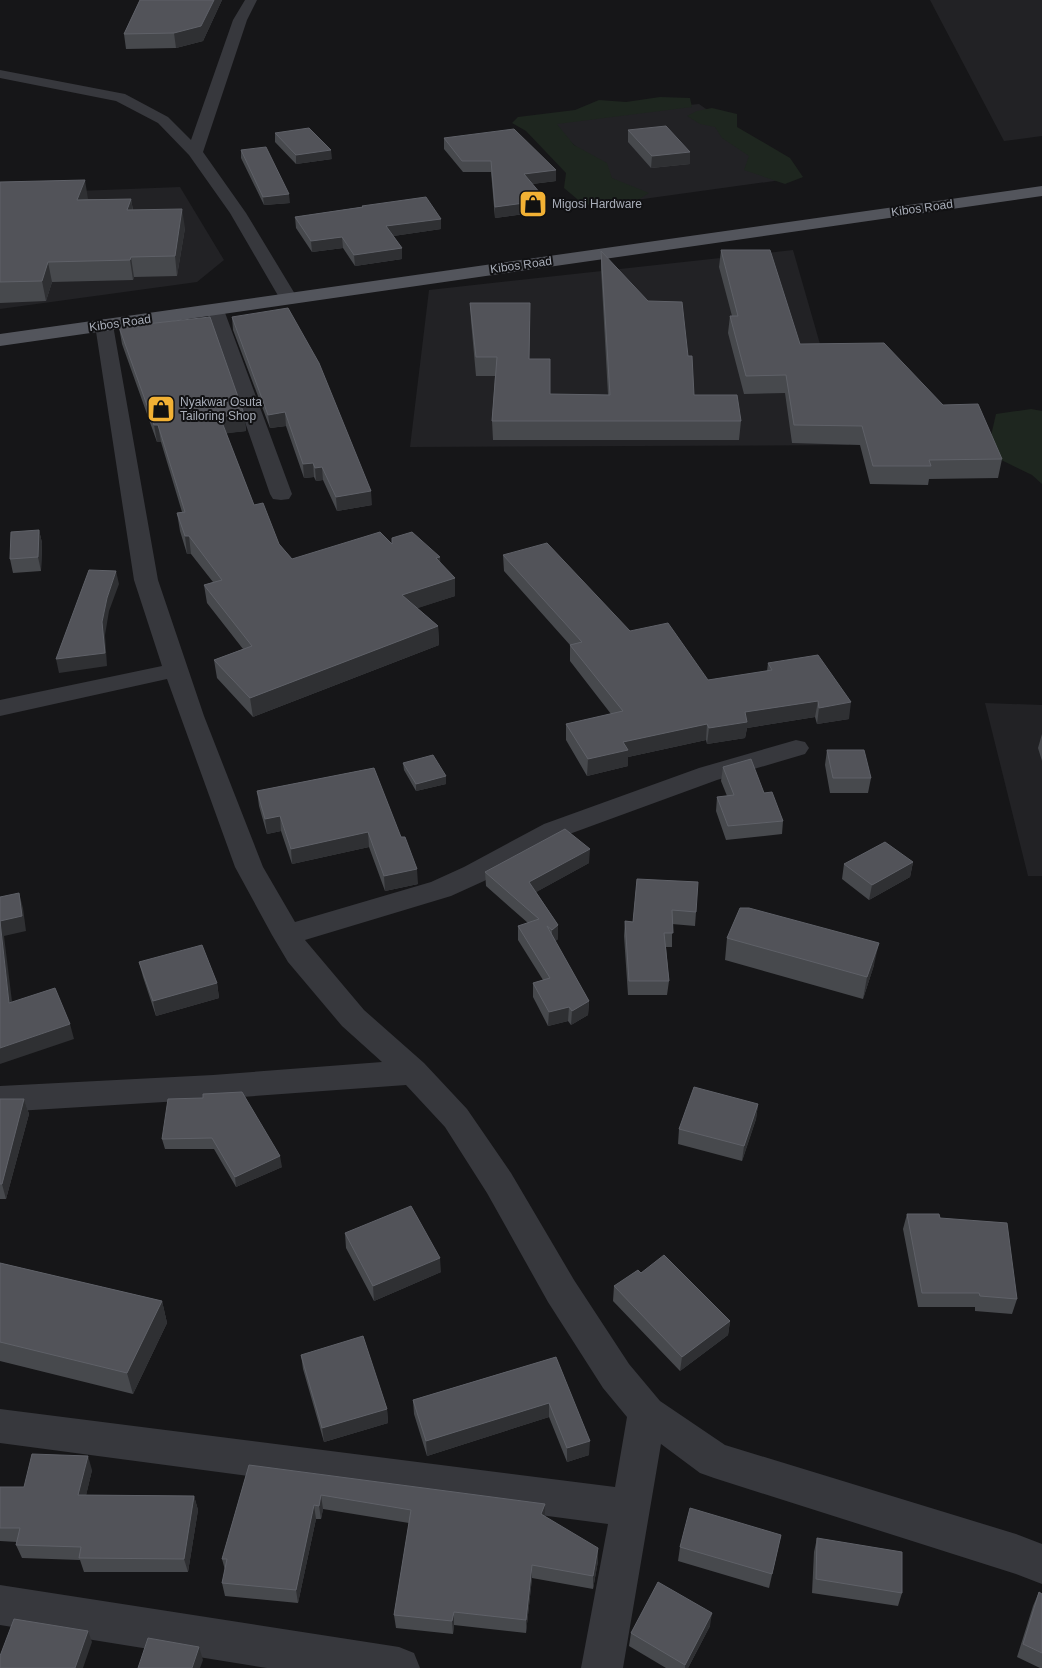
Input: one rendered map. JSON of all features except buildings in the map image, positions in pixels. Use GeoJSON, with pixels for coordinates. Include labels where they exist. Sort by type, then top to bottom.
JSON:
{"type":"FeatureCollection","features":[{"type":"Feature","properties":{"kind":"main road","name":"Kibos Road"},"geometry":{"type":"LineString","coordinates":[[0,340],[1042,191]]}},
{"type":"Feature","properties":{"kind":"street"},"geometry":{"type":"LineString","coordinates":[[195,152],[240,20],[251,0]]}},
{"type":"Feature","properties":{"kind":"street"},"geometry":{"type":"LineString","coordinates":[[0,74],[120,97],[163,120],[195,152],[238,213],[289,299]]}},
{"type":"Feature","properties":{"kind":"street"},"geometry":{"type":"LineString","coordinates":[[215,310],[281,494]]}},
{"type":"Feature","properties":{"kind":"street"},"geometry":{"type":"LineString","coordinates":[[104,326],[146,580],[191,716],[249,867],[298,954],[353,1018],[413,1072],[456,1118],[499,1183],[561,1291],[616,1376],[647,1413],[714,1460],[1016,1554],[1042,1564]]}},
{"type":"Feature","properties":{"kind":"street"},"geometry":{"type":"LineString","coordinates":[[0,708],[176,670]]}},
{"type":"Feature","properties":{"kind":"street"},"geometry":{"type":"LineString","coordinates":[[287,935],[441,888],[474,874],[554,830],[708,774],[796,748]]}},
{"type":"Feature","properties":{"kind":"street"},"geometry":{"type":"LineString","coordinates":[[0,1099],[213,1088],[413,1072]]}},
{"type":"Feature","properties":{"kind":"street"},"geometry":{"type":"LineString","coordinates":[[602,1668],[647,1413]]}},
{"type":"Feature","properties":{"kind":"street"},"geometry":{"type":"LineString","coordinates":[[0,1426],[631,1508]]}},
{"type":"Feature","properties":{"kind":"street"},"geometry":{"type":"LineString","coordinates":[[0,1605],[399,1668]]}},
{"type":"Feature","properties":{"kind":"shaded area"},"geometry":{"type":"Polygon","coordinates":[[[930,0],[1042,0],[1042,136],[1004,141],[930,0]]]}},
{"type":"Feature","properties":{"kind":"shaded area"},"geometry":{"type":"Polygon","coordinates":[[[660,97],[690,98],[692,107],[557,124],[574,145],[607,163],[612,178],[649,193],[625,208],[583,204],[564,188],[566,173],[526,131],[512,123],[518,117],[575,110],[599,100],[626,102],[660,97]]]}},
{"type":"Feature","properties":{"kind":"shaded area"},"geometry":{"type":"Polygon","coordinates":[[[699,104],[803,177],[636,200],[545,119],[699,104]]]}},
{"type":"Feature","properties":{"kind":"shaded area"},"geometry":{"type":"Polygon","coordinates":[[[712,108],[737,114],[737,127],[790,158],[803,177],[785,184],[744,170],[749,156],[722,138],[715,127],[700,124],[687,116],[697,111],[712,108]]]}},
{"type":"Feature","properties":{"kind":"shaded area"},"geometry":{"type":"Polygon","coordinates":[[[180,187],[224,260],[197,282],[0,309],[0,194],[180,187]]]}},
{"type":"Feature","properties":{"kind":"shaded area"},"geometry":{"type":"Polygon","coordinates":[[[793,250],[849,445],[410,447],[429,290],[793,250]]]}},
{"type":"Feature","properties":{"kind":"shaded area"},"geometry":{"type":"Polygon","coordinates":[[[1031,409],[1042,411],[1042,484],[1032,475],[987,453],[996,414],[1031,409]]]}},
{"type":"Feature","properties":{"kind":"shaded area"},"geometry":{"type":"Polygon","coordinates":[[[985,703],[1042,705],[1042,876],[1028,876],[985,703]]]}},
{"type":"Feature","properties":{"kind":"place","name":"Migosi Hardware"},"geometry":{"type":"Point","coordinates":[533,204]}},
{"type":"Feature","properties":{"kind":"place","name":"Nyakwar Osuta Tailoring Shop"},"geometry":{"type":"Point","coordinates":[161,409]}}]}
